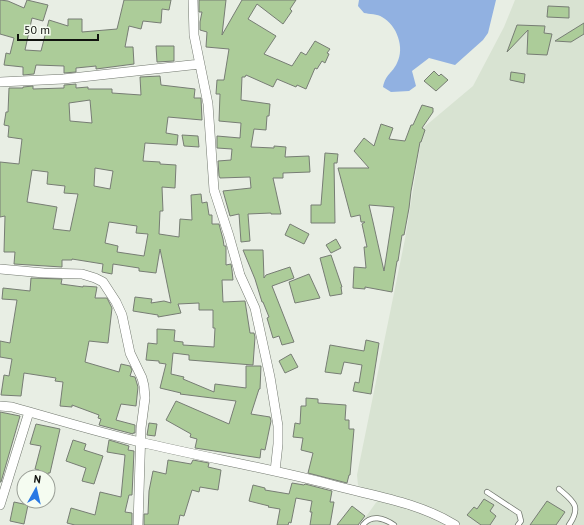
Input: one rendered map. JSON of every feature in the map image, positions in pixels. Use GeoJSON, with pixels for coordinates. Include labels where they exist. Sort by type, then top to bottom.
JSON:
{"type":"FeatureCollection","features":[{"type":"Feature","properties":{"kind":"street"},"geometry":{"type":"LineString","coordinates":[[193,0],[194,35],[208,104],[214,190],[240,275],[255,308],[270,377],[278,426],[275,471]]}},
{"type":"Feature","properties":{"kind":"street"},"geometry":{"type":"LineString","coordinates":[[0,85],[200,64]]}},
{"type":"Feature","properties":{"kind":"street"},"geometry":{"type":"LineString","coordinates":[[0,268],[44,273],[82,274],[103,282],[116,302],[122,315],[130,353],[142,378],[144,386],[145,398],[140,428],[141,442],[138,525]]}},
{"type":"Feature","properties":{"kind":"street"},"geometry":{"type":"LineString","coordinates":[[0,406],[29,412],[141,442],[275,471],[389,498],[418,507],[455,525]]}},
{"type":"Feature","properties":{"kind":"street"},"geometry":{"type":"LineString","coordinates":[[0,505],[29,412]]}},
{"type":"Feature","properties":{"kind":"lane"},"geometry":{"type":"LineString","coordinates":[[559,489],[572,500],[575,506],[576,512],[569,525]]}},
{"type":"Feature","properties":{"kind":"lane"},"geometry":{"type":"LineString","coordinates":[[486,492],[519,513],[520,521],[518,525]]}},
{"type":"Feature","properties":{"kind":"lane"},"geometry":{"type":"LineString","coordinates":[[363,525],[369,519],[375,518],[394,525]]}},
{"type":"Feature","properties":{"kind":"shaded area"},"geometry":{"type":"Polygon","coordinates":[[[515,0],[584,0],[584,525],[360,525],[380,497],[358,485],[357,475],[405,239],[423,128],[473,86],[504,27],[515,0]]]}},
{"type":"Feature","properties":{"kind":"water"},"geometry":{"type":"Polygon","coordinates":[[[359,0],[496,0],[488,33],[483,40],[455,65],[429,58],[412,71],[416,86],[409,91],[391,92],[383,87],[387,76],[395,67],[399,57],[400,44],[398,37],[392,25],[382,17],[364,13],[358,6],[359,0]]]}},
{"type":"Feature","properties":{"kind":"building"},"geometry":{"type":"Polygon","coordinates":[[[0,0],[8,1],[24,8],[27,0],[48,5],[43,21],[32,18],[25,50],[41,51],[49,20],[68,26],[68,19],[82,19],[82,32],[117,29],[124,0],[171,0],[169,10],[162,9],[161,23],[143,21],[141,29],[129,26],[125,47],[133,47],[134,64],[96,69],[96,66],[76,68],[76,72],[64,73],[64,66],[36,65],[34,74],[23,75],[23,67],[4,65],[6,53],[10,54],[14,38],[0,34],[0,0]]]}},
{"type":"Feature","properties":{"kind":"building"},"geometry":{"type":"Polygon","coordinates":[[[199,0],[226,0],[222,35],[242,0],[296,0],[290,9],[292,11],[283,24],[257,4],[248,19],[276,36],[264,54],[292,66],[301,52],[306,55],[315,41],[330,49],[327,53],[329,54],[325,63],[322,61],[317,69],[315,68],[306,89],[297,85],[296,87],[277,79],[273,87],[246,75],[245,77],[242,77],[241,100],[270,104],[266,130],[254,129],[251,147],[286,147],[285,157],[309,156],[310,172],[283,173],[283,178],[273,178],[281,214],[248,214],[250,241],[241,242],[239,214],[230,216],[223,191],[251,188],[250,177],[220,178],[219,176],[218,161],[231,160],[232,149],[217,148],[217,136],[240,138],[241,123],[219,121],[220,94],[216,94],[217,80],[224,80],[229,49],[206,47],[207,32],[200,30],[202,12],[199,12],[199,0]]]}},
{"type":"Feature","properties":{"kind":"building"},"geometry":{"type":"Polygon","coordinates":[[[548,6],[569,7],[569,18],[547,17],[548,6]]]}},
{"type":"Feature","properties":{"kind":"building"},"geometry":{"type":"Polygon","coordinates":[[[584,23],[584,34],[571,42],[555,41],[584,23]]]}},
{"type":"Feature","properties":{"kind":"building"},"geometry":{"type":"Polygon","coordinates":[[[517,25],[545,26],[544,33],[552,34],[547,55],[527,54],[528,30],[507,52],[517,25]]]}},
{"type":"Feature","properties":{"kind":"building"},"geometry":{"type":"Polygon","coordinates":[[[156,46],[174,46],[174,61],[157,62],[156,46]]]}},
{"type":"Feature","properties":{"kind":"building"},"geometry":{"type":"Polygon","coordinates":[[[434,71],[439,76],[441,74],[448,80],[436,91],[424,81],[434,71]]]}},
{"type":"Feature","properties":{"kind":"building"},"geometry":{"type":"Polygon","coordinates":[[[511,72],[525,74],[524,83],[510,80],[511,72]]]}},
{"type":"Feature","properties":{"kind":"building"},"geometry":{"type":"Polygon","coordinates":[[[160,76],[161,85],[195,89],[194,98],[201,98],[202,120],[168,117],[166,133],[178,135],[177,145],[145,143],[143,161],[176,165],[175,188],[162,187],[163,211],[160,211],[159,234],[179,237],[180,219],[192,220],[191,195],[201,194],[202,203],[207,202],[209,215],[212,215],[212,224],[219,224],[224,246],[226,246],[226,265],[231,264],[233,280],[222,280],[223,302],[245,301],[250,333],[254,333],[255,337],[253,365],[189,360],[189,355],[173,353],[171,374],[184,377],[183,379],[214,392],[215,384],[246,388],[246,366],[261,366],[260,389],[251,414],[270,417],[271,421],[265,450],[261,449],[260,458],[195,448],[197,439],[190,437],[191,434],[166,420],[176,401],[229,424],[236,401],[180,394],[181,393],[160,388],[166,364],[159,363],[159,361],[146,360],[148,343],[157,344],[157,329],[175,330],[174,341],[183,342],[183,345],[214,347],[215,328],[213,328],[213,310],[199,310],[199,303],[178,304],[181,313],[158,317],[158,315],[133,311],[135,297],[152,299],[151,303],[164,301],[171,303],[160,249],[156,273],[139,271],[139,268],[113,264],[112,274],[102,272],[103,264],[72,259],[62,260],[62,267],[14,264],[15,252],[4,252],[5,216],[0,217],[0,162],[19,164],[22,139],[8,137],[9,126],[4,125],[6,112],[8,112],[9,88],[33,86],[33,89],[64,88],[64,85],[76,84],[76,88],[88,87],[88,89],[112,89],[112,93],[141,95],[140,77],[160,76]],[[90,100],[69,103],[70,121],[92,123],[90,100]],[[95,168],[94,186],[110,189],[113,171],[95,168]],[[32,170],[27,202],[57,207],[53,229],[70,231],[78,194],[64,193],[65,186],[47,184],[48,172],[32,170]],[[109,222],[105,243],[118,246],[117,252],[144,256],[148,234],[136,233],[137,226],[109,222]]]}},
{"type":"Feature","properties":{"kind":"building"},"geometry":{"type":"Polygon","coordinates":[[[422,105],[433,108],[433,112],[422,128],[425,130],[420,142],[404,235],[402,235],[392,292],[365,287],[365,289],[353,288],[354,267],[366,268],[364,247],[367,247],[362,224],[365,222],[361,222],[360,215],[351,217],[338,168],[369,168],[354,151],[364,138],[374,146],[381,124],[393,128],[389,139],[405,141],[411,125],[413,125],[422,105]],[[369,205],[384,271],[394,207],[369,205]]]}},
{"type":"Feature","properties":{"kind":"building"},"geometry":{"type":"Polygon","coordinates":[[[182,135],[198,136],[199,147],[184,146],[182,135]]]}},
{"type":"Feature","properties":{"kind":"building"},"geometry":{"type":"Polygon","coordinates":[[[325,153],[338,154],[337,163],[334,163],[335,223],[311,223],[311,205],[321,205],[325,153]]]}},
{"type":"Feature","properties":{"kind":"building"},"geometry":{"type":"Polygon","coordinates":[[[290,224],[309,234],[304,244],[285,235],[290,224]]]}},
{"type":"Feature","properties":{"kind":"building"},"geometry":{"type":"Polygon","coordinates":[[[336,239],[341,248],[331,253],[326,245],[336,239]]]}},
{"type":"Feature","properties":{"kind":"building"},"geometry":{"type":"Polygon","coordinates":[[[243,250],[263,250],[264,278],[266,275],[290,267],[294,278],[272,286],[294,342],[282,345],[279,336],[273,338],[267,318],[269,317],[243,250]]]}},
{"type":"Feature","properties":{"kind":"building"},"geometry":{"type":"Polygon","coordinates":[[[331,255],[342,287],[342,294],[330,296],[320,258],[331,255]]]}},
{"type":"Feature","properties":{"kind":"building"},"geometry":{"type":"Polygon","coordinates":[[[309,274],[320,298],[295,303],[289,282],[309,274]]]}},
{"type":"Feature","properties":{"kind":"building"},"geometry":{"type":"Polygon","coordinates":[[[31,278],[62,279],[61,284],[97,287],[95,298],[107,298],[112,308],[108,343],[89,341],[85,362],[119,372],[121,364],[130,366],[132,370],[130,376],[135,377],[138,387],[136,406],[121,404],[116,420],[135,425],[135,433],[133,434],[99,425],[101,419],[98,418],[99,415],[72,405],[72,407],[60,406],[63,382],[55,381],[56,378],[24,373],[21,396],[1,395],[4,375],[9,376],[12,359],[0,357],[0,341],[10,343],[17,300],[2,299],[3,288],[30,291],[31,278]]]}},
{"type":"Feature","properties":{"kind":"building"},"geometry":{"type":"Polygon","coordinates":[[[366,340],[379,343],[371,394],[353,391],[355,382],[359,383],[362,365],[344,362],[341,374],[325,372],[330,345],[364,351],[366,340]]]}},
{"type":"Feature","properties":{"kind":"building"},"geometry":{"type":"Polygon","coordinates":[[[291,354],[298,367],[285,373],[279,361],[291,354]]]}},
{"type":"Feature","properties":{"kind":"building"},"geometry":{"type":"Polygon","coordinates":[[[306,398],[318,399],[318,403],[346,405],[345,420],[349,420],[349,429],[354,429],[350,475],[347,483],[308,473],[313,453],[301,450],[303,438],[293,437],[295,423],[300,424],[301,406],[306,406],[306,398]]]}},
{"type":"Feature","properties":{"kind":"building"},"geometry":{"type":"Polygon","coordinates":[[[0,412],[20,416],[1,482],[0,482],[0,412]]]}},
{"type":"Feature","properties":{"kind":"building"},"geometry":{"type":"Polygon","coordinates":[[[149,423],[157,424],[155,436],[147,435],[149,423]]]}},
{"type":"Feature","properties":{"kind":"building"},"geometry":{"type":"Polygon","coordinates":[[[36,424],[60,429],[51,469],[35,469],[41,446],[30,444],[36,424]]]}},
{"type":"Feature","properties":{"kind":"building"},"geometry":{"type":"Polygon","coordinates":[[[73,440],[86,444],[84,450],[103,456],[94,484],[82,481],[86,468],[66,461],[73,440]]]}},
{"type":"Feature","properties":{"kind":"building"},"geometry":{"type":"Polygon","coordinates":[[[109,440],[129,446],[128,450],[134,451],[132,495],[129,495],[125,512],[132,513],[132,525],[75,525],[67,523],[71,508],[95,515],[100,492],[121,497],[125,455],[107,452],[109,440]]]}},
{"type":"Feature","properties":{"kind":"building"},"geometry":{"type":"Polygon","coordinates":[[[168,460],[191,464],[193,460],[209,463],[208,467],[221,470],[218,490],[200,487],[199,492],[192,490],[184,516],[180,515],[178,525],[144,525],[144,514],[148,514],[149,491],[153,471],[166,474],[168,460]]]}},
{"type":"Feature","properties":{"kind":"building"},"geometry":{"type":"Polygon","coordinates":[[[292,483],[305,484],[332,491],[330,502],[334,502],[330,525],[310,525],[312,501],[296,498],[291,523],[289,522],[288,525],[277,525],[280,509],[249,501],[253,485],[265,488],[265,490],[289,494],[292,483]]]}},
{"type":"Feature","properties":{"kind":"building"},"geometry":{"type":"Polygon","coordinates":[[[484,499],[494,505],[490,511],[496,516],[490,525],[481,525],[467,515],[474,507],[477,509],[484,499]]]}},
{"type":"Feature","properties":{"kind":"building"},"geometry":{"type":"Polygon","coordinates":[[[547,501],[565,512],[556,525],[530,525],[547,501]]]}},
{"type":"Feature","properties":{"kind":"building"},"geometry":{"type":"Polygon","coordinates":[[[14,502],[16,502],[16,509],[27,509],[24,524],[10,521],[14,502]]]}},
{"type":"Feature","properties":{"kind":"building"},"geometry":{"type":"Polygon","coordinates":[[[352,506],[365,516],[358,525],[337,525],[352,506]]]}}]}
